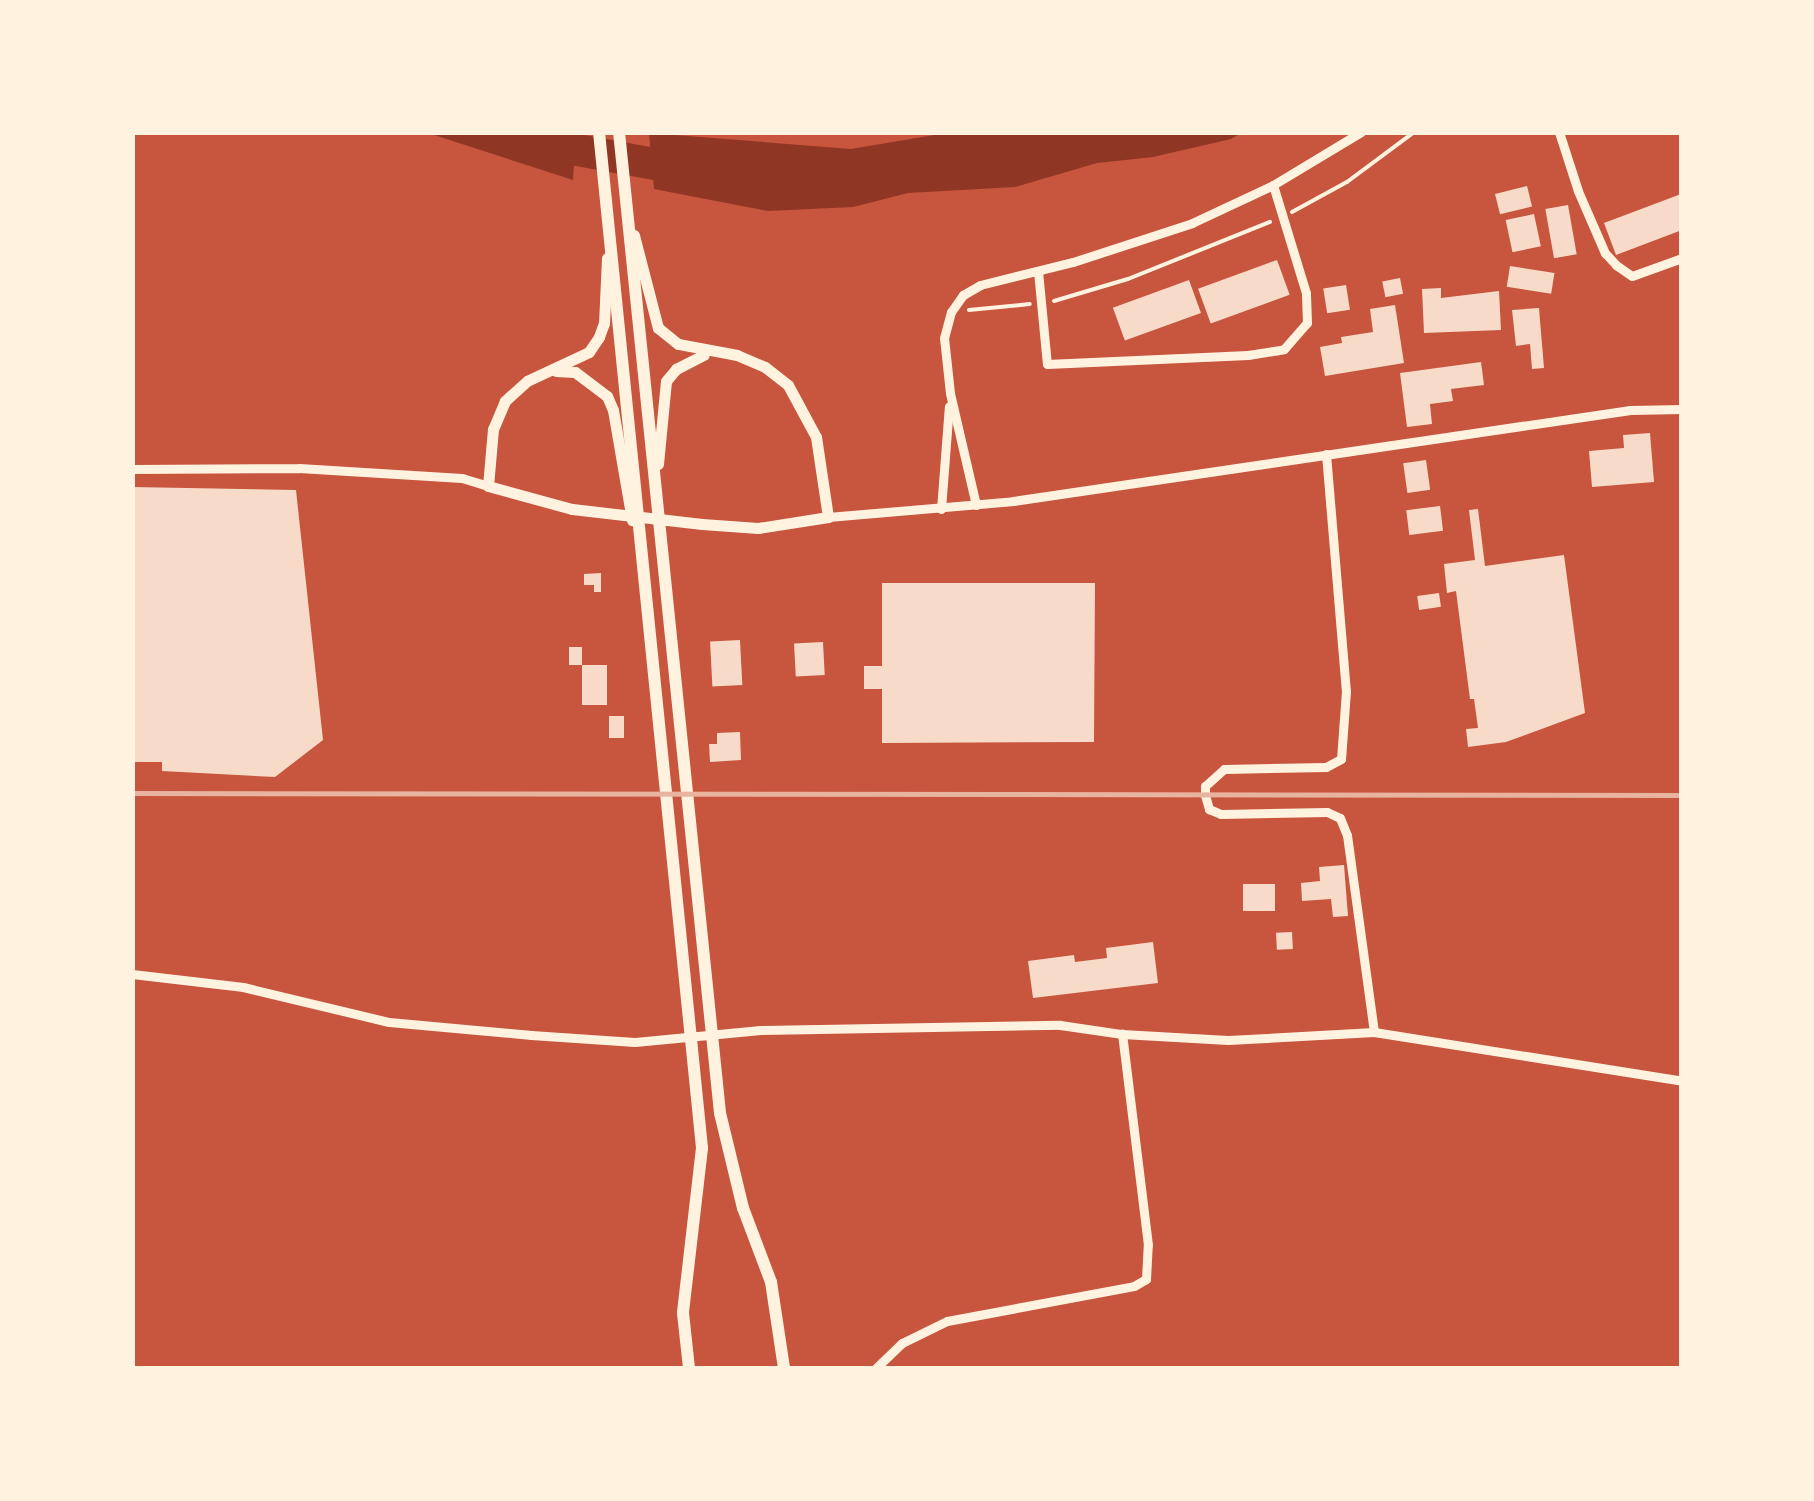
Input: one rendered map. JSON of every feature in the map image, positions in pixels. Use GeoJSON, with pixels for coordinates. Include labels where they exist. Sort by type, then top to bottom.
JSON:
{"type":"FeatureCollection","features":[{"type":"Feature","properties":{"kind":"main road"},"geometry":{"type":"LineString","coordinates":[[599,132],[702,1148],[682,1313],[689,1368]]}},
{"type":"Feature","properties":{"kind":"main road"},"geometry":{"type":"LineString","coordinates":[[619,132],[726,1140],[744,1208],[771,1282],[784,1368]]}},
{"type":"Feature","properties":{"kind":"street"},"geometry":{"type":"LineString","coordinates":[[976,505],[950,393],[944,338],[951,312],[963,295],[980,286],[1192,224],[1273,185],[1362,132]]}},
{"type":"Feature","properties":{"kind":"street"},"geometry":{"type":"LineString","coordinates":[[1559,132],[1578,191],[1605,252],[1616,265],[1632,276],[1682,258]]}},
{"type":"Feature","properties":{"kind":"street"},"geometry":{"type":"LineString","coordinates":[[1038,271],[1046,364],[1248,355],[1284,349],[1308,324],[1306,293],[1273,185]]}},
{"type":"Feature","properties":{"kind":"street"},"geometry":{"type":"LineString","coordinates":[[488,486],[492,430],[505,402],[526,382],[574,367],[589,352],[604,323],[606,204]]}},
{"type":"Feature","properties":{"kind":"street"},"geometry":{"type":"LineString","coordinates":[[628,216],[658,328],[694,354],[737,354],[765,367],[788,385],[816,437],[828,517]]}},
{"type":"Feature","properties":{"kind":"street"},"geometry":{"type":"LineString","coordinates":[[658,508],[660,404],[666,381],[694,354]]}},
{"type":"Feature","properties":{"kind":"street"},"geometry":{"type":"LineString","coordinates":[[574,367],[593,382],[613,410],[623,486],[638,544]]}},
{"type":"Feature","properties":{"kind":"street"},"geometry":{"type":"LineString","coordinates":[[942,509],[950,393]]}},
{"type":"Feature","properties":{"kind":"street"},"geometry":{"type":"LineString","coordinates":[[132,469],[299,468],[462,478],[572,510],[758,528],[828,517],[976,505],[1630,410],[1682,409]]}},
{"type":"Feature","properties":{"kind":"street"},"geometry":{"type":"LineString","coordinates":[[1326,454],[1346,691],[1341,759],[1326,767],[1224,769],[1205,786],[1205,795],[1210,808],[1221,814],[1327,812],[1340,818],[1347,835],[1374,1032]]}},
{"type":"Feature","properties":{"kind":"street"},"geometry":{"type":"LineString","coordinates":[[132,974],[244,987],[389,1022],[636,1042],[760,1030],[1060,1024],[1122,1034],[1228,1040],[1374,1032],[1682,1081]]}},
{"type":"Feature","properties":{"kind":"street"},"geometry":{"type":"LineString","coordinates":[[876,1368],[902,1343],[947,1321],[1121,1289],[1146,1279],[1148,1245],[1122,1034]]}},
{"type":"Feature","properties":{"kind":"path"},"geometry":{"type":"LineString","coordinates":[[972,310],[1041,303],[1128,279],[1285,216],[1347,182],[1414,132]]}},
{"type":"Feature","properties":{"kind":"shaded area"},"geometry":{"type":"Polygon","coordinates":[[[428,133],[576,133],[573,180],[428,133]]]}},
{"type":"Feature","properties":{"kind":"shaded area"},"geometry":{"type":"Polygon","coordinates":[[[649,133],[851,149],[946,133],[1241,133],[1231,139],[1153,157],[1097,163],[1015,187],[908,193],[853,207],[768,211],[654,189],[649,133]]]}},
{"type":"Feature","properties":{"kind":"building"},"geometry":{"type":"Polygon","coordinates":[[[1527,186],[1532,206],[1500,214],[1495,194],[1527,186]]]}},
{"type":"Feature","properties":{"kind":"building"},"geometry":{"type":"Polygon","coordinates":[[[1681,194],[1682,230],[1616,255],[1604,223],[1681,194]]]}},
{"type":"Feature","properties":{"kind":"building"},"geometry":{"type":"Polygon","coordinates":[[[1568,205],[1577,254],[1554,258],[1545,209],[1568,205]]]}},
{"type":"Feature","properties":{"kind":"building"},"geometry":{"type":"Polygon","coordinates":[[[1534,214],[1541,246],[1512,252],[1506,220],[1534,214]]]}},
{"type":"Feature","properties":{"kind":"building"},"geometry":{"type":"Polygon","coordinates":[[[1277,260],[1290,295],[1211,323],[1198,289],[1277,260]]]}},
{"type":"Feature","properties":{"kind":"building"},"geometry":{"type":"Polygon","coordinates":[[[1510,266],[1554,273],[1551,294],[1507,287],[1510,266]]]}},
{"type":"Feature","properties":{"kind":"building"},"geometry":{"type":"Polygon","coordinates":[[[1400,278],[1403,294],[1385,297],[1382,281],[1400,278]]]}},
{"type":"Feature","properties":{"kind":"building"},"geometry":{"type":"Polygon","coordinates":[[[1189,280],[1201,313],[1125,341],[1113,308],[1189,280]]]}},
{"type":"Feature","properties":{"kind":"building"},"geometry":{"type":"Polygon","coordinates":[[[1346,285],[1350,310],[1327,313],[1323,289],[1346,285]]]}},
{"type":"Feature","properties":{"kind":"building"},"geometry":{"type":"Polygon","coordinates":[[[1441,288],[1441,298],[1499,291],[1501,330],[1424,333],[1422,289],[1441,288]]]}},
{"type":"Feature","properties":{"kind":"building"},"geometry":{"type":"Polygon","coordinates":[[[1395,305],[1404,363],[1325,376],[1320,347],[1342,343],[1341,337],[1373,332],[1370,309],[1395,305]]]}},
{"type":"Feature","properties":{"kind":"building"},"geometry":{"type":"Polygon","coordinates":[[[1539,308],[1544,368],[1532,369],[1530,344],[1516,346],[1512,310],[1539,308]]]}},
{"type":"Feature","properties":{"kind":"building"},"geometry":{"type":"Polygon","coordinates":[[[1481,362],[1484,385],[1451,389],[1453,401],[1430,404],[1432,424],[1407,427],[1400,373],[1481,362]]]}},
{"type":"Feature","properties":{"kind":"building"},"geometry":{"type":"Polygon","coordinates":[[[1650,433],[1654,482],[1592,487],[1589,451],[1624,448],[1623,435],[1650,433]]]}},
{"type":"Feature","properties":{"kind":"building"},"geometry":{"type":"Polygon","coordinates":[[[1426,460],[1430,490],[1407,493],[1403,463],[1426,460]]]}},
{"type":"Feature","properties":{"kind":"building"},"geometry":{"type":"Polygon","coordinates":[[[132,487],[296,490],[323,740],[275,777],[162,771],[162,762],[132,762],[132,487]]]}},
{"type":"Feature","properties":{"kind":"building"},"geometry":{"type":"Polygon","coordinates":[[[1440,506],[1443,531],[1409,535],[1406,510],[1440,506]]]}},
{"type":"Feature","properties":{"kind":"building"},"geometry":{"type":"Polygon","coordinates":[[[1478,509],[1485,566],[1564,555],[1585,713],[1506,742],[1468,747],[1466,729],[1478,728],[1474,699],[1470,699],[1456,591],[1447,593],[1444,564],[1475,560],[1469,510],[1478,509]]]}},
{"type":"Feature","properties":{"kind":"building"},"geometry":{"type":"Polygon","coordinates":[[[601,573],[601,592],[594,592],[594,585],[584,585],[584,574],[601,573]]]}},
{"type":"Feature","properties":{"kind":"building"},"geometry":{"type":"Polygon","coordinates":[[[882,583],[1095,583],[1094,742],[882,743],[882,689],[864,689],[864,666],[882,666],[882,583]]]}},
{"type":"Feature","properties":{"kind":"building"},"geometry":{"type":"Polygon","coordinates":[[[1439,593],[1441,607],[1419,610],[1417,596],[1439,593]]]}},
{"type":"Feature","properties":{"kind":"building"},"geometry":{"type":"Polygon","coordinates":[[[740,640],[742,685],[712,687],[710,642],[740,640]]]}},
{"type":"Feature","properties":{"kind":"building"},"geometry":{"type":"Polygon","coordinates":[[[823,642],[825,675],[796,676],[794,644],[823,642]]]}},
{"type":"Feature","properties":{"kind":"building"},"geometry":{"type":"Polygon","coordinates":[[[569,647],[582,647],[582,665],[569,665],[569,647]]]}},
{"type":"Feature","properties":{"kind":"building"},"geometry":{"type":"Polygon","coordinates":[[[582,665],[607,665],[607,705],[582,705],[582,665]]]}},
{"type":"Feature","properties":{"kind":"building"},"geometry":{"type":"Polygon","coordinates":[[[609,716],[624,716],[624,738],[609,738],[609,716]]]}},
{"type":"Feature","properties":{"kind":"building"},"geometry":{"type":"Polygon","coordinates":[[[740,732],[741,760],[710,762],[709,744],[717,744],[717,733],[740,732]]]}},
{"type":"Feature","properties":{"kind":"building"},"geometry":{"type":"Polygon","coordinates":[[[1344,865],[1348,916],[1333,917],[1331,899],[1302,901],[1301,883],[1320,881],[1319,867],[1344,865]]]}},
{"type":"Feature","properties":{"kind":"building"},"geometry":{"type":"Polygon","coordinates":[[[1243,884],[1275,884],[1275,911],[1243,911],[1243,884]]]}},
{"type":"Feature","properties":{"kind":"building"},"geometry":{"type":"Polygon","coordinates":[[[1292,932],[1293,949],[1277,950],[1276,933],[1292,932]]]}},
{"type":"Feature","properties":{"kind":"building"},"geometry":{"type":"Polygon","coordinates":[[[1153,942],[1158,983],[1033,998],[1028,961],[1074,955],[1075,962],[1107,958],[1106,948],[1153,942]]]}},
{"type":"Feature","properties":{"kind":"waterway"},"geometry":{"type":"LineString","coordinates":[[502,132],[522,140],[693,171]]}},
{"type":"Feature","properties":{"kind":"railway"},"geometry":{"type":"LineString","coordinates":[[132,793],[1682,795]]}}]}
